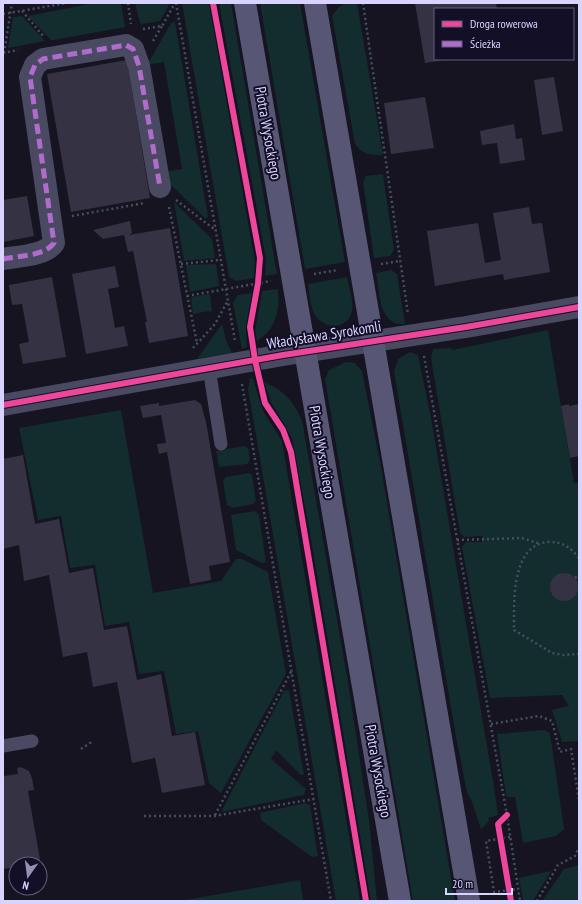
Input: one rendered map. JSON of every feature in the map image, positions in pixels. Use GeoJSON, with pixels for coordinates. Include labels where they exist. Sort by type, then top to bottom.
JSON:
{"type":"FeatureCollection","features":[{"type":"Feature","properties":{"kind":"main road","name":"Piotra Wysockiego"},"geometry":{"type":"LineString","coordinates":[[245,3],[400,901]]}},
{"type":"Feature","properties":{"kind":"main road"},"geometry":{"type":"LineString","coordinates":[[315,3],[469,901]]}},
{"type":"Feature","properties":{"kind":"street"},"geometry":{"type":"LineString","coordinates":[[3,259],[50,248],[54,243],[30,77],[35,65],[43,59],[126,45],[133,49],[139,66],[165,193]]}},
{"type":"Feature","properties":{"kind":"street","name":"Władysława Syrokomli"},"geometry":{"type":"LineString","coordinates":[[3,405],[305,351],[466,327],[579,307]]}},
{"type":"Feature","properties":{"kind":"lane"},"geometry":{"type":"LineString","coordinates":[[209,368],[221,444]]}},
{"type":"Feature","properties":{"kind":"lane"},"geometry":{"type":"LineString","coordinates":[[3,746],[32,741]]}},
{"type":"Feature","properties":{"kind":"path"},"geometry":{"type":"LineString","coordinates":[[4,53],[12,3]]}},
{"type":"Feature","properties":{"kind":"path"},"geometry":{"type":"LineString","coordinates":[[3,14],[67,3]]}},
{"type":"Feature","properties":{"kind":"path"},"geometry":{"type":"LineString","coordinates":[[176,3],[219,260],[239,363],[331,901]]}},
{"type":"Feature","properties":{"kind":"path"},"geometry":{"type":"LineString","coordinates":[[363,3],[410,323],[420,333],[491,724],[505,817],[510,837],[520,901]]}},
{"type":"Feature","properties":{"kind":"path"},"geometry":{"type":"LineString","coordinates":[[22,11],[46,39]]}},
{"type":"Feature","properties":{"kind":"path"},"geometry":{"type":"LineString","coordinates":[[51,219],[165,193],[214,229]]}},
{"type":"Feature","properties":{"kind":"path"},"geometry":{"type":"LineString","coordinates":[[165,193],[197,343]]}},
{"type":"Feature","properties":{"kind":"path"},"geometry":{"type":"LineString","coordinates":[[181,264],[219,260]]}},
{"type":"Feature","properties":{"kind":"path"},"geometry":{"type":"LineString","coordinates":[[257,290],[258,277]]}},
{"type":"Feature","properties":{"kind":"path"},"geometry":{"type":"LineString","coordinates":[[187,296],[224,288]]}},
{"type":"Feature","properties":{"kind":"path"},"geometry":{"type":"LineString","coordinates":[[190,353],[197,343],[215,324],[227,302]]}},
{"type":"Feature","properties":{"kind":"path"},"geometry":{"type":"LineString","coordinates":[[458,540],[522,538],[538,543],[554,541],[566,545],[579,558]]}},
{"type":"Feature","properties":{"kind":"path"},"geometry":{"type":"LineString","coordinates":[[538,543],[527,550],[520,565],[514,600],[514,630],[552,653],[564,655],[579,654]]}},
{"type":"Feature","properties":{"kind":"path"},"geometry":{"type":"LineString","coordinates":[[575,578],[579,575]]}},
{"type":"Feature","properties":{"kind":"path"},"geometry":{"type":"LineString","coordinates":[[214,816],[292,669]]}},
{"type":"Feature","properties":{"kind":"path"},"geometry":{"type":"LineString","coordinates":[[491,724],[539,716],[552,721],[560,752],[571,749],[577,778],[579,800]]}},
{"type":"Feature","properties":{"kind":"path"},"geometry":{"type":"LineString","coordinates":[[81,749],[93,741]]}},
{"type":"Feature","properties":{"kind":"path"},"geometry":{"type":"LineString","coordinates":[[144,816],[214,816],[314,799]]}},
{"type":"Feature","properties":{"kind":"path"},"geometry":{"type":"LineString","coordinates":[[499,831],[502,846]]}},
{"type":"Feature","properties":{"kind":"path"},"geometry":{"type":"LineString","coordinates":[[510,837],[486,841],[494,892],[509,893],[518,889]]}},
{"type":"Feature","properties":{"kind":"path"},"geometry":{"type":"LineString","coordinates":[[537,901],[558,865],[576,856],[579,847]]}},
{"type":"Feature","properties":{"kind":"path"},"geometry":{"type":"LineString","coordinates":[[508,882],[509,893]]}},
{"type":"Feature","properties":{"kind":"green space"},"geometry":{"type":"Polygon","coordinates":[[[94,3],[121,3],[125,27],[51,40],[28,16],[94,3]]]}},
{"type":"Feature","properties":{"kind":"green space"},"geometry":{"type":"Polygon","coordinates":[[[135,3],[170,3],[160,21],[142,24],[140,23],[135,3]]]}},
{"type":"Feature","properties":{"kind":"green space"},"geometry":{"type":"Polygon","coordinates":[[[182,3],[209,3],[255,262],[254,278],[236,281],[229,277],[182,3]]]}},
{"type":"Feature","properties":{"kind":"green space"},"geometry":{"type":"Polygon","coordinates":[[[219,3],[231,3],[277,274],[265,276],[266,259],[219,3]]]}},
{"type":"Feature","properties":{"kind":"green space"},"geometry":{"type":"Polygon","coordinates":[[[260,3],[300,3],[345,262],[305,269],[260,3]]]}},
{"type":"Feature","properties":{"kind":"green space"},"geometry":{"type":"Polygon","coordinates":[[[347,3],[357,3],[383,155],[367,154],[355,144],[332,16],[339,7],[347,3]]]}},
{"type":"Feature","properties":{"kind":"green space"},"geometry":{"type":"Polygon","coordinates":[[[22,16],[45,41],[8,48],[13,17],[22,16]]]}},
{"type":"Feature","properties":{"kind":"green space"},"geometry":{"type":"Polygon","coordinates":[[[175,22],[208,217],[205,218],[165,179],[164,172],[182,169],[164,62],[147,65],[171,23],[175,22]]]}},
{"type":"Feature","properties":{"kind":"green space"},"geometry":{"type":"Polygon","coordinates":[[[383,174],[394,250],[390,256],[374,258],[363,182],[366,176],[383,174]]]}},
{"type":"Feature","properties":{"kind":"green space"},"geometry":{"type":"Polygon","coordinates":[[[174,202],[212,239],[215,258],[184,261],[174,202]]]}},
{"type":"Feature","properties":{"kind":"green space"},"geometry":{"type":"Polygon","coordinates":[[[216,264],[219,286],[190,292],[186,265],[216,264]]]}},
{"type":"Feature","properties":{"kind":"green space"},"geometry":{"type":"Polygon","coordinates":[[[391,270],[397,274],[405,324],[396,323],[390,320],[385,314],[382,306],[376,273],[391,270]]]}},
{"type":"Feature","properties":{"kind":"green space"},"geometry":{"type":"Polygon","coordinates":[[[347,277],[352,303],[352,311],[349,318],[339,325],[333,326],[321,322],[313,311],[308,284],[347,277]]]}},
{"type":"Feature","properties":{"kind":"green space"},"geometry":{"type":"Polygon","coordinates":[[[278,289],[277,312],[273,325],[269,331],[257,341],[255,331],[262,291],[278,289]]]}},
{"type":"Feature","properties":{"kind":"green space"},"geometry":{"type":"Polygon","coordinates":[[[252,293],[246,327],[247,347],[242,349],[233,303],[238,295],[252,293]]]}},
{"type":"Feature","properties":{"kind":"green space"},"geometry":{"type":"Polygon","coordinates":[[[210,294],[212,313],[209,311],[193,314],[191,297],[210,294]]]}},
{"type":"Feature","properties":{"kind":"green space"},"geometry":{"type":"Polygon","coordinates":[[[222,324],[226,340],[232,353],[197,359],[222,324]]]}},
{"type":"Feature","properties":{"kind":"green space"},"geometry":{"type":"Polygon","coordinates":[[[548,330],[574,483],[579,483],[579,741],[562,742],[552,710],[569,706],[562,695],[490,698],[462,547],[466,542],[482,542],[482,536],[464,537],[460,533],[431,358],[433,349],[451,348],[452,350],[548,330]]]}},
{"type":"Feature","properties":{"kind":"green space"},"geometry":{"type":"Polygon","coordinates":[[[410,352],[418,355],[431,418],[493,781],[498,815],[488,818],[489,821],[481,829],[467,792],[456,737],[394,372],[398,359],[410,352]]]}},
{"type":"Feature","properties":{"kind":"green space"},"geometry":{"type":"Polygon","coordinates":[[[346,362],[355,363],[362,371],[381,467],[455,901],[413,901],[325,379],[329,370],[346,362]]]}},
{"type":"Feature","properties":{"kind":"green space"},"geometry":{"type":"Polygon","coordinates":[[[250,378],[253,379],[263,411],[282,441],[360,901],[336,901],[248,389],[250,378]]]}},
{"type":"Feature","properties":{"kind":"green space"},"geometry":{"type":"Polygon","coordinates":[[[264,382],[271,385],[287,397],[295,407],[302,420],[348,682],[369,820],[377,901],[371,901],[310,533],[292,438],[271,402],[264,382]]]}},
{"type":"Feature","properties":{"kind":"green space"},"geometry":{"type":"Polygon","coordinates":[[[121,410],[153,593],[221,581],[236,559],[242,559],[268,572],[286,674],[221,793],[209,783],[198,731],[176,734],[164,671],[139,674],[129,622],[105,626],[95,565],[70,568],[61,516],[38,520],[19,428],[121,410]]]}},
{"type":"Feature","properties":{"kind":"green space"},"geometry":{"type":"Polygon","coordinates":[[[244,446],[248,448],[250,460],[247,464],[219,467],[216,451],[244,446]]]}},
{"type":"Feature","properties":{"kind":"green space"},"geometry":{"type":"Polygon","coordinates":[[[249,473],[252,475],[256,501],[253,504],[233,508],[227,505],[223,481],[226,477],[249,473]]]}},
{"type":"Feature","properties":{"kind":"green space"},"geometry":{"type":"Polygon","coordinates":[[[255,511],[259,515],[266,562],[262,563],[236,550],[231,515],[255,511]]]}},
{"type":"Feature","properties":{"kind":"green space"},"geometry":{"type":"Polygon","coordinates":[[[289,690],[304,775],[301,775],[276,750],[271,759],[306,789],[304,795],[221,812],[284,691],[289,690]]]}},
{"type":"Feature","properties":{"kind":"green space"},"geometry":{"type":"Polygon","coordinates":[[[544,730],[550,733],[564,829],[556,836],[523,843],[515,797],[507,797],[506,795],[497,734],[544,730]]]}},
{"type":"Feature","properties":{"kind":"green space"},"geometry":{"type":"Polygon","coordinates":[[[305,803],[310,805],[318,856],[312,857],[261,820],[260,813],[305,803]]]}},
{"type":"Feature","properties":{"kind":"green space"},"geometry":{"type":"Polygon","coordinates":[[[579,865],[579,901],[542,901],[564,869],[579,865]]]}},
{"type":"Feature","properties":{"kind":"green space"},"geometry":{"type":"Polygon","coordinates":[[[551,871],[533,901],[523,901],[519,878],[551,871]]]}},
{"type":"Feature","properties":{"kind":"green space"},"geometry":{"type":"Polygon","coordinates":[[[300,880],[303,901],[179,901],[300,880]]]}},
{"type":"Feature","properties":{"kind":"building"},"geometry":{"type":"Polygon","coordinates":[[[415,3],[496,3],[497,8],[434,8],[434,60],[444,60],[425,63],[415,3]]]}},
{"type":"Feature","properties":{"kind":"building"},"geometry":{"type":"Polygon","coordinates":[[[127,60],[150,198],[71,212],[47,74],[127,60]]]}},
{"type":"Feature","properties":{"kind":"building"},"geometry":{"type":"Polygon","coordinates":[[[554,77],[563,131],[542,135],[534,80],[554,77]]]}},
{"type":"Feature","properties":{"kind":"building"},"geometry":{"type":"Polygon","coordinates":[[[425,97],[434,148],[391,154],[384,103],[425,97]]]}},
{"type":"Feature","properties":{"kind":"building"},"geometry":{"type":"Polygon","coordinates":[[[514,124],[516,139],[522,138],[525,160],[500,164],[497,143],[482,145],[480,131],[514,124]]]}},
{"type":"Feature","properties":{"kind":"building"},"geometry":{"type":"Polygon","coordinates":[[[27,196],[34,236],[3,242],[3,200],[27,196]]]}},
{"type":"Feature","properties":{"kind":"building"},"geometry":{"type":"Polygon","coordinates":[[[529,207],[532,224],[542,223],[550,272],[504,280],[503,274],[435,286],[427,231],[478,223],[485,263],[501,260],[493,213],[529,207]]]}},
{"type":"Feature","properties":{"kind":"building"},"geometry":{"type":"Polygon","coordinates":[[[130,221],[132,233],[129,235],[170,228],[188,336],[149,343],[145,322],[147,322],[133,251],[128,252],[124,235],[103,239],[93,230],[130,221]]]}},
{"type":"Feature","properties":{"kind":"building"},"geometry":{"type":"Polygon","coordinates":[[[115,266],[119,287],[108,289],[115,328],[124,326],[128,346],[86,354],[72,274],[115,266]]]}},
{"type":"Feature","properties":{"kind":"building"},"geometry":{"type":"Polygon","coordinates":[[[52,277],[66,357],[23,364],[19,344],[29,342],[22,304],[12,305],[9,285],[52,277]]]}},
{"type":"Feature","properties":{"kind":"building"},"geometry":{"type":"Polygon","coordinates":[[[195,400],[201,404],[206,422],[230,562],[209,566],[211,580],[190,584],[167,452],[159,454],[157,444],[166,443],[161,415],[143,418],[140,406],[159,403],[159,406],[195,400]]]}},
{"type":"Feature","properties":{"kind":"building"},"geometry":{"type":"Polygon","coordinates":[[[569,404],[569,406],[579,404],[579,456],[570,458],[561,406],[569,404]]]}},
{"type":"Feature","properties":{"kind":"building"},"geometry":{"type":"Polygon","coordinates":[[[23,455],[35,524],[59,519],[69,573],[93,568],[104,630],[127,626],[137,680],[161,674],[172,736],[195,732],[205,785],[162,793],[155,758],[132,763],[117,682],[93,687],[87,652],[63,657],[49,575],[24,581],[19,545],[3,549],[3,459],[23,455]]]}},
{"type":"Feature","properties":{"kind":"building"},"geometry":{"type":"Polygon","coordinates":[[[564,573],[574,577],[578,587],[574,597],[564,601],[554,597],[550,587],[554,577],[564,573]]]}},
{"type":"Feature","properties":{"kind":"building"},"geometry":{"type":"Polygon","coordinates":[[[21,767],[29,771],[32,778],[34,790],[28,791],[39,856],[8,856],[8,868],[3,869],[3,779],[4,776],[18,774],[17,768],[21,767]]]}},
{"type":"Feature","properties":{"kind":"marked path"},"geometry":{"type":"LineString","coordinates":[[3,259],[38,253],[44,251],[54,243],[30,77],[35,65],[43,59],[126,45],[133,49],[139,66],[160,187]]}},
{"type":"Feature","properties":{"kind":"cycle path"},"geometry":{"type":"LineString","coordinates":[[213,3],[260,258],[258,283],[250,327],[255,360],[265,403],[283,430],[291,452],[366,901]]}},
{"type":"Feature","properties":{"kind":"cycle path"},"geometry":{"type":"LineString","coordinates":[[3,405],[283,355],[466,327],[579,307]]}},
{"type":"Feature","properties":{"kind":"cycle path"},"geometry":{"type":"LineString","coordinates":[[507,815],[498,824],[511,901]]}}]}
